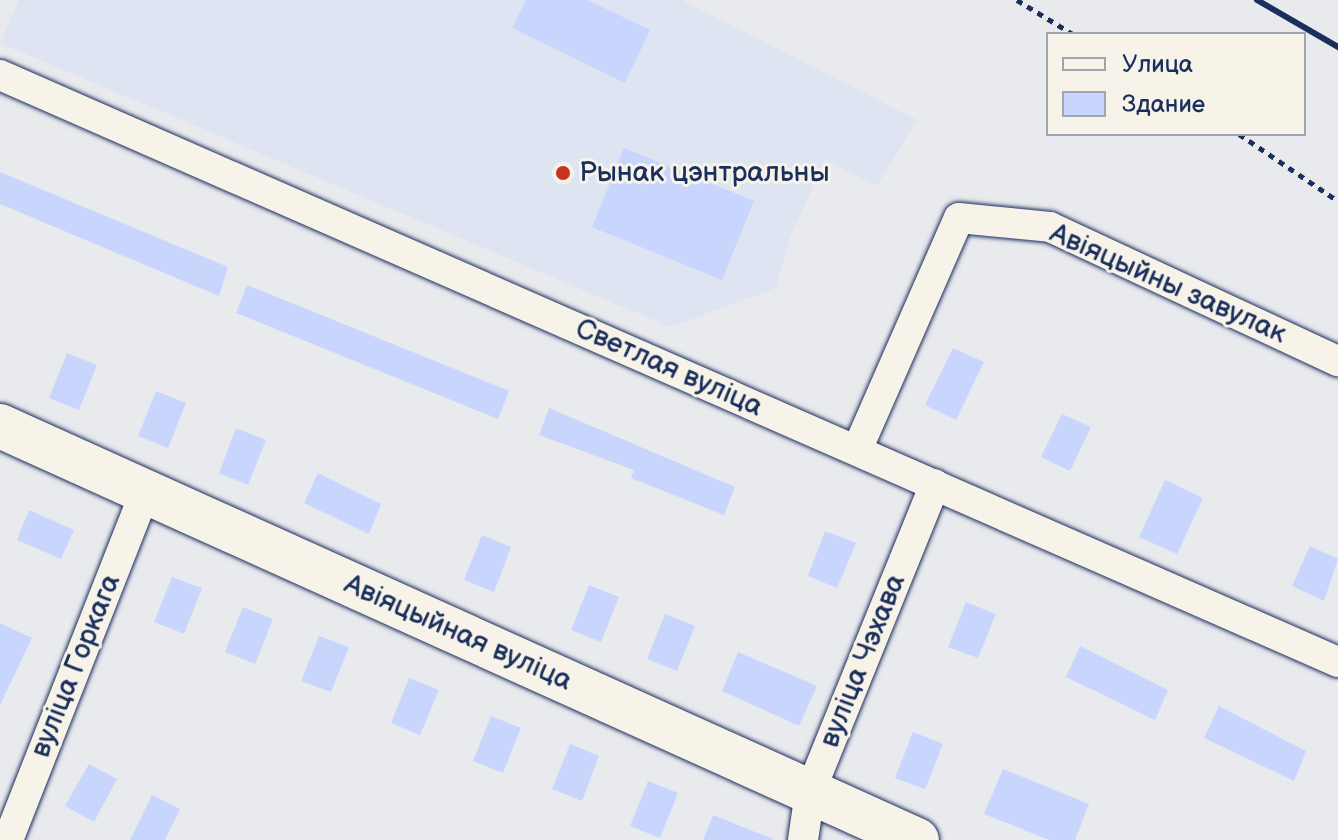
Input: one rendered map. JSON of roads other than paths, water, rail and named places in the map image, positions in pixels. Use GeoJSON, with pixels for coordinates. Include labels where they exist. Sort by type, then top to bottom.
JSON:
{"type":"FeatureCollection","features":[{"type":"Feature","properties":{"kind":"street","name":"Светлая вуліца"},"geometry":{"type":"LineString","coordinates":[[0,75],[1338,662]]}},
{"type":"Feature","properties":{"kind":"street","name":"Авіяцыйны завулак"},"geometry":{"type":"LineString","coordinates":[[857,450],[959,218],[1050,227],[1338,361]]}},
{"type":"Feature","properties":{"kind":"street","name":"Авіяцыйная вуліца"},"geometry":{"type":"LineString","coordinates":[[0,426],[917,840]]}},
{"type":"Feature","properties":{"kind":"street","name":"вуліца Чэхава"},"geometry":{"type":"LineString","coordinates":[[803,840],[810,792],[935,484]]}},
{"type":"Feature","properties":{"kind":"street","name":"вуліца Горкага"},"geometry":{"type":"LineString","coordinates":[[8,840],[145,492]]}},
{"type":"Feature","properties":{"kind":"railway"},"geometry":{"type":"LineString","coordinates":[[1257,0],[1338,47]]}},
{"type":"Feature","properties":{"kind":"place","name":"Рынак цэнтральны"},"geometry":{"type":"Point","coordinates":[563,173]}}]}
